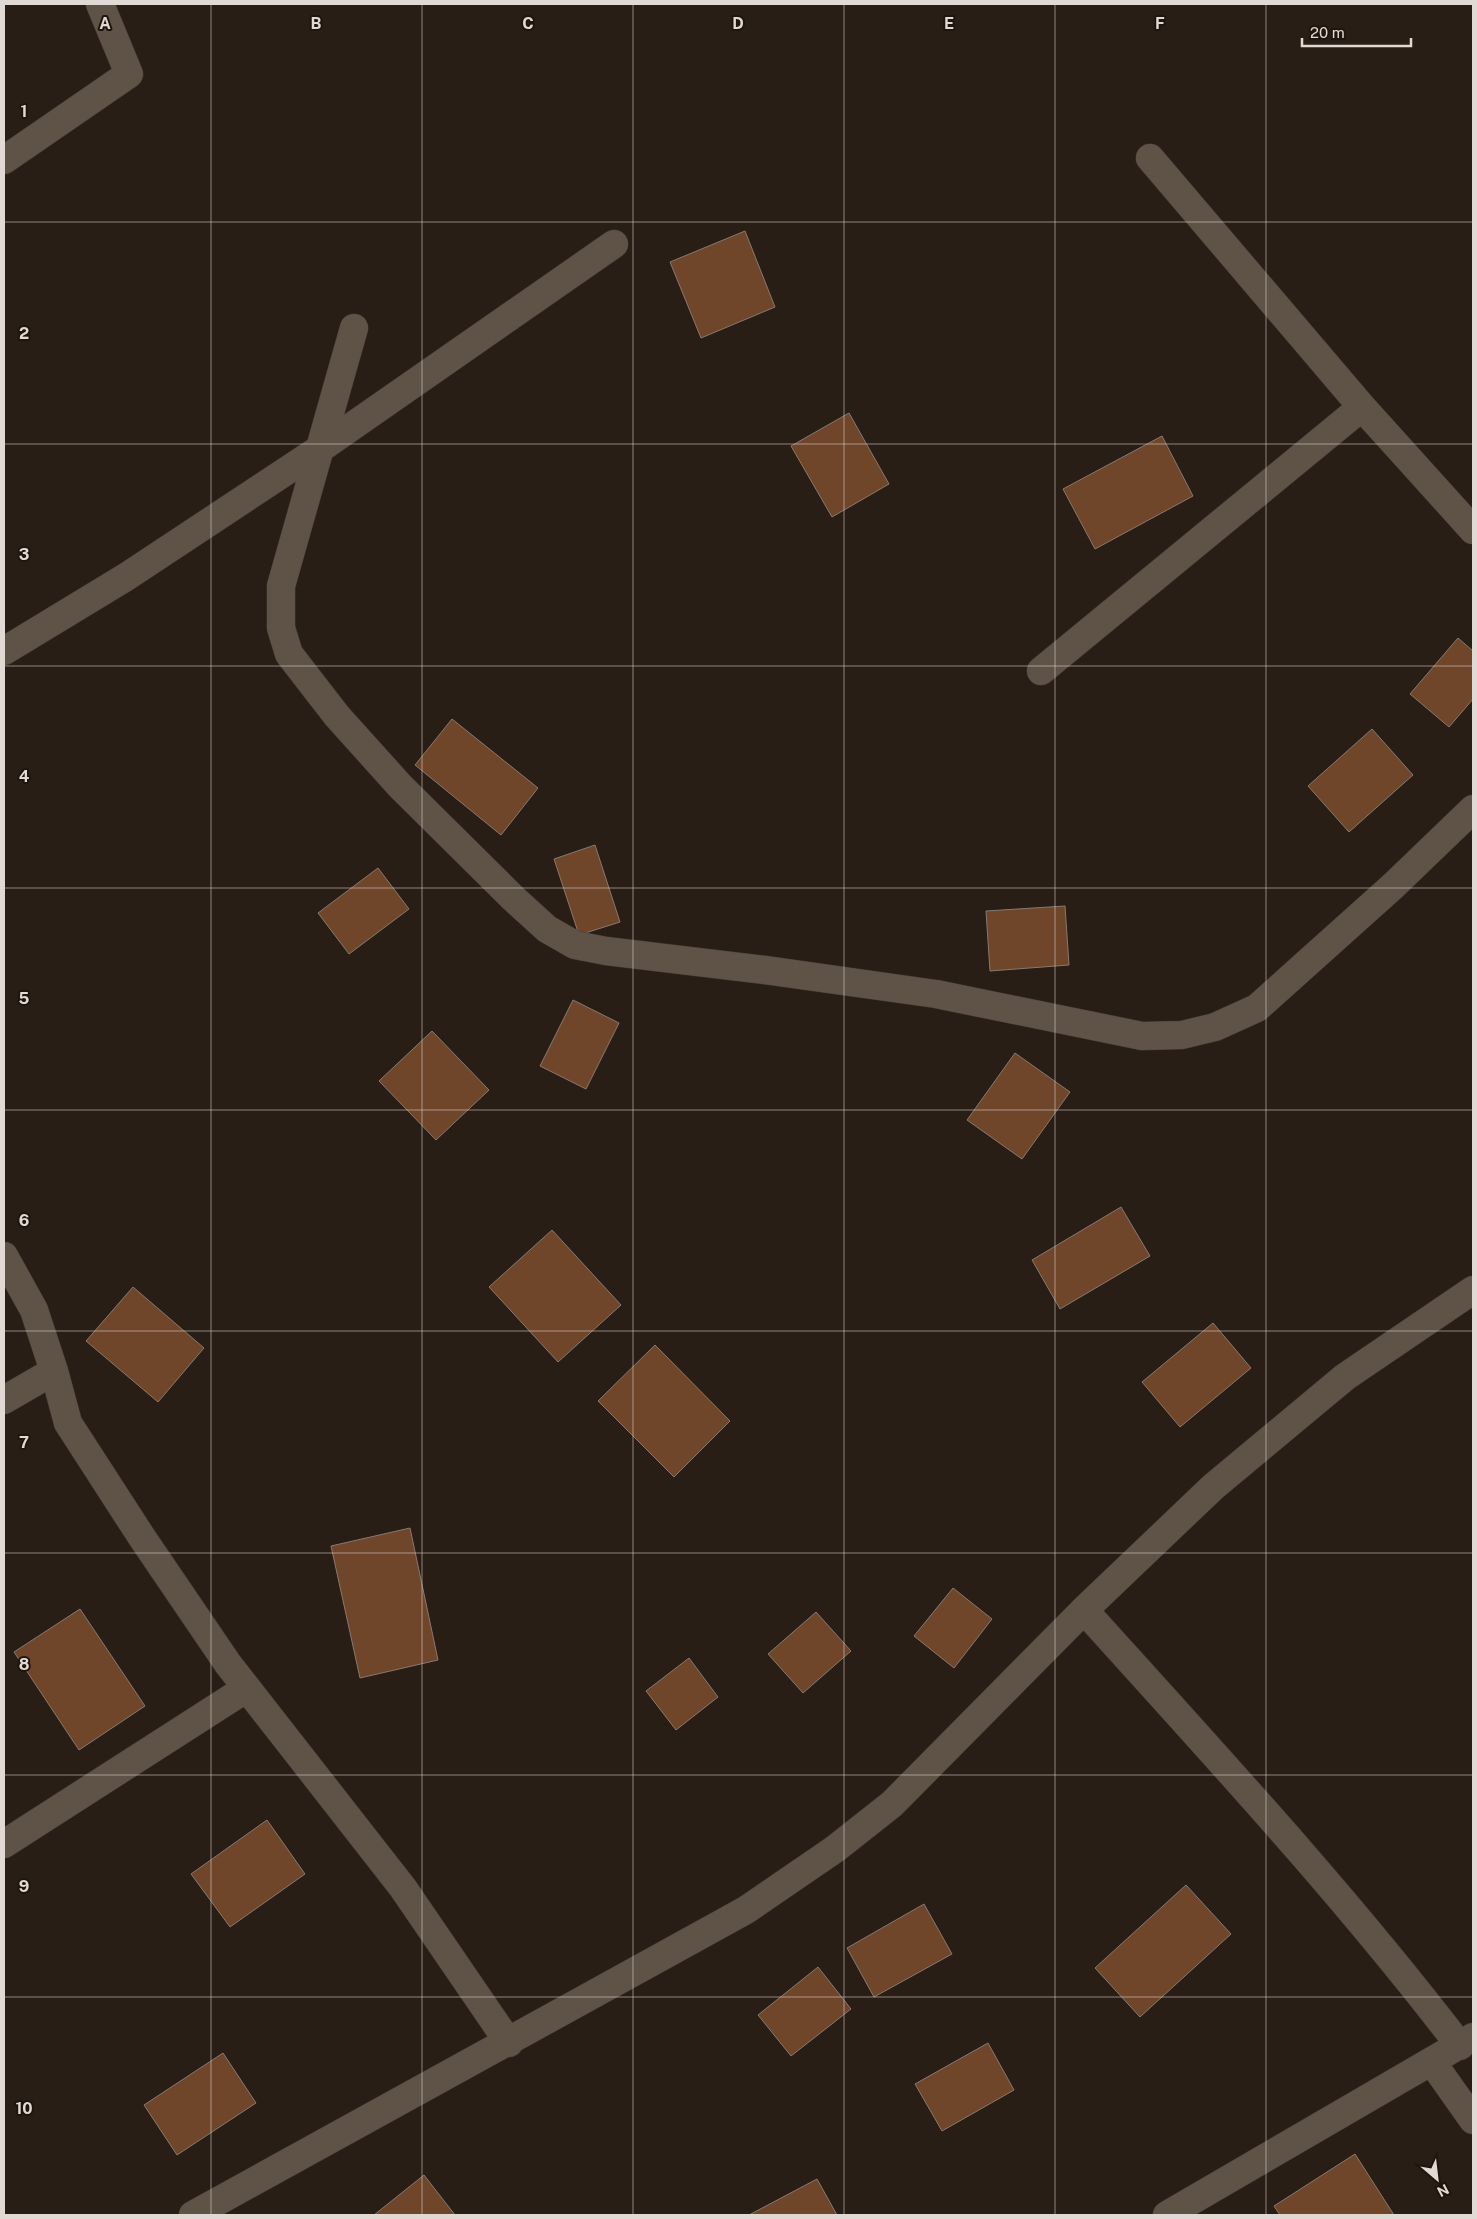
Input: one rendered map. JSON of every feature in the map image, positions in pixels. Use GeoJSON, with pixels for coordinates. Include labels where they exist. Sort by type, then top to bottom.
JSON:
{"type":"FeatureCollection","features":[{"type":"Feature","properties":{"kind":"street"},"geometry":{"type":"LineString","coordinates":[[4,160],[129,74],[100,4]]}},
{"type":"Feature","properties":{"kind":"street"},"geometry":{"type":"LineString","coordinates":[[1150,158],[1362,407],[1473,530]]}},
{"type":"Feature","properties":{"kind":"street"},"geometry":{"type":"LineString","coordinates":[[4,651],[126,577],[321,448],[614,244]]}},
{"type":"Feature","properties":{"kind":"street"},"geometry":{"type":"LineString","coordinates":[[354,328],[281,586],[281,628],[289,654],[337,716],[400,786],[513,898],[547,928],[575,945],[606,951],[765,970],[936,994],[1142,1036],[1182,1035],[1215,1027],[1257,1008],[1393,886],[1473,809]]}},
{"type":"Feature","properties":{"kind":"street"},"geometry":{"type":"LineString","coordinates":[[1041,671],[1362,407]]}},
{"type":"Feature","properties":{"kind":"street"},"geometry":{"type":"LineString","coordinates":[[4,1256],[34,1310],[54,1371],[68,1423],[141,1536],[228,1664],[403,1888],[509,2043]]}},
{"type":"Feature","properties":{"kind":"street"},"geometry":{"type":"LineString","coordinates":[[193,2215],[509,2043],[746,1910],[835,1849],[892,1804],[1084,1610],[1213,1487],[1345,1377],[1473,1290]]}},
{"type":"Feature","properties":{"kind":"street"},"geometry":{"type":"LineString","coordinates":[[4,1400],[54,1371]]}},
{"type":"Feature","properties":{"kind":"street"},"geometry":{"type":"LineString","coordinates":[[1084,1610],[1295,1845],[1400,1968],[1466,2041],[1167,2215]]}},
{"type":"Feature","properties":{"kind":"street"},"geometry":{"type":"LineString","coordinates":[[4,1844],[247,1688]]}},
{"type":"Feature","properties":{"kind":"street"},"geometry":{"type":"LineString","coordinates":[[1432,2062],[1473,2120]]}},
{"type":"Feature","properties":{"kind":"building"},"geometry":{"type":"Polygon","coordinates":[[[745,231],[775,307],[701,338],[670,262],[745,231]]]}},
{"type":"Feature","properties":{"kind":"building"},"geometry":{"type":"Polygon","coordinates":[[[849,413],[889,484],[832,517],[791,446],[849,413]]]}},
{"type":"Feature","properties":{"kind":"building"},"geometry":{"type":"Polygon","coordinates":[[[1162,436],[1193,496],[1095,549],[1063,489],[1162,436]]]}},
{"type":"Feature","properties":{"kind":"building"},"geometry":{"type":"Polygon","coordinates":[[[1458,638],[1473,651],[1473,699],[1449,727],[1410,694],[1458,638]]]}},
{"type":"Feature","properties":{"kind":"building"},"geometry":{"type":"Polygon","coordinates":[[[452,719],[538,788],[501,835],[415,765],[452,719]]]}},
{"type":"Feature","properties":{"kind":"building"},"geometry":{"type":"Polygon","coordinates":[[[1372,729],[1413,775],[1349,832],[1308,786],[1372,729]]]}},
{"type":"Feature","properties":{"kind":"building"},"geometry":{"type":"Polygon","coordinates":[[[595,845],[620,922],[579,935],[554,859],[595,845]]]}},
{"type":"Feature","properties":{"kind":"building"},"geometry":{"type":"Polygon","coordinates":[[[378,868],[409,909],[349,954],[318,913],[378,868]]]}},
{"type":"Feature","properties":{"kind":"building"},"geometry":{"type":"Polygon","coordinates":[[[1065,906],[1069,965],[990,971],[986,911],[1065,906]]]}},
{"type":"Feature","properties":{"kind":"building"},"geometry":{"type":"Polygon","coordinates":[[[573,1000],[619,1023],[586,1089],[540,1066],[573,1000]]]}},
{"type":"Feature","properties":{"kind":"building"},"geometry":{"type":"Polygon","coordinates":[[[432,1031],[489,1090],[436,1140],[379,1081],[432,1031]]]}},
{"type":"Feature","properties":{"kind":"building"},"geometry":{"type":"Polygon","coordinates":[[[1015,1053],[1070,1092],[1022,1159],[967,1120],[1015,1053]]]}},
{"type":"Feature","properties":{"kind":"building"},"geometry":{"type":"Polygon","coordinates":[[[1121,1207],[1150,1256],[1060,1309],[1032,1260],[1121,1207]]]}},
{"type":"Feature","properties":{"kind":"building"},"geometry":{"type":"Polygon","coordinates":[[[552,1230],[621,1305],[558,1362],[489,1287],[552,1230]]]}},
{"type":"Feature","properties":{"kind":"building"},"geometry":{"type":"Polygon","coordinates":[[[133,1287],[204,1348],[158,1402],[86,1341],[133,1287]]]}},
{"type":"Feature","properties":{"kind":"building"},"geometry":{"type":"Polygon","coordinates":[[[1213,1323],[1251,1368],[1180,1427],[1142,1382],[1213,1323]]]}},
{"type":"Feature","properties":{"kind":"building"},"geometry":{"type":"Polygon","coordinates":[[[655,1345],[730,1421],[674,1477],[598,1401],[655,1345]]]}},
{"type":"Feature","properties":{"kind":"building"},"geometry":{"type":"Polygon","coordinates":[[[410,1528],[438,1660],[360,1678],[331,1546],[410,1528]]]}},
{"type":"Feature","properties":{"kind":"building"},"geometry":{"type":"Polygon","coordinates":[[[953,1588],[992,1619],[954,1668],[914,1636],[953,1588]]]}},
{"type":"Feature","properties":{"kind":"building"},"geometry":{"type":"Polygon","coordinates":[[[80,1609],[145,1706],[79,1750],[14,1652],[80,1609]]]}},
{"type":"Feature","properties":{"kind":"building"},"geometry":{"type":"Polygon","coordinates":[[[816,1612],[851,1651],[803,1693],[768,1654],[816,1612]]]}},
{"type":"Feature","properties":{"kind":"building"},"geometry":{"type":"Polygon","coordinates":[[[689,1658],[718,1697],[676,1730],[646,1691],[689,1658]]]}},
{"type":"Feature","properties":{"kind":"building"},"geometry":{"type":"Polygon","coordinates":[[[267,1820],[305,1874],[230,1927],[191,1874],[267,1820]]]}},
{"type":"Feature","properties":{"kind":"building"},"geometry":{"type":"Polygon","coordinates":[[[1186,1885],[1231,1934],[1140,2017],[1095,1968],[1186,1885]]]}},
{"type":"Feature","properties":{"kind":"building"},"geometry":{"type":"Polygon","coordinates":[[[924,1904],[952,1954],[874,1997],[847,1948],[924,1904]]]}},
{"type":"Feature","properties":{"kind":"building"},"geometry":{"type":"Polygon","coordinates":[[[818,1967],[851,2009],[791,2056],[758,2015],[818,1967]]]}},
{"type":"Feature","properties":{"kind":"building"},"geometry":{"type":"Polygon","coordinates":[[[988,2043],[1014,2090],[942,2131],[915,2084],[988,2043]]]}},
{"type":"Feature","properties":{"kind":"building"},"geometry":{"type":"Polygon","coordinates":[[[223,2053],[256,2103],[177,2155],[144,2105],[223,2053]]]}},
{"type":"Feature","properties":{"kind":"building"},"geometry":{"type":"Polygon","coordinates":[[[1355,2154],[1394,2215],[1280,2215],[1274,2206],[1355,2154]]]}},
{"type":"Feature","properties":{"kind":"building"},"geometry":{"type":"Polygon","coordinates":[[[424,2175],[455,2215],[374,2215],[424,2175]]]}},
{"type":"Feature","properties":{"kind":"building"},"geometry":{"type":"Polygon","coordinates":[[[817,2179],[837,2215],[749,2215],[817,2179]]]}}]}
